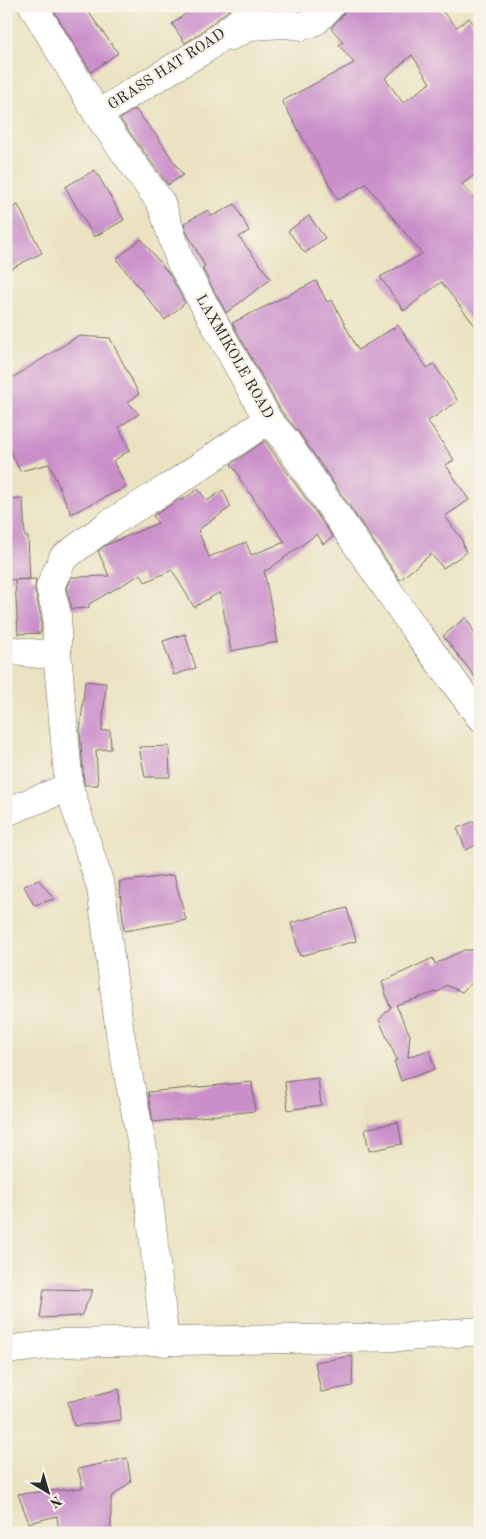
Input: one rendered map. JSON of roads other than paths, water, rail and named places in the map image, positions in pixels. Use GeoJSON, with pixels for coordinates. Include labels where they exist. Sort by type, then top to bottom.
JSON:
{"type":"FeatureCollection","features":[{"type":"Feature","properties":{"kind":"street","name":"LAXMIKOLE ROAD"},"geometry":{"type":"LineString","coordinates":[[33,6],[98,115],[161,204],[180,261],[268,420],[285,440],[414,628],[480,717]]}},
{"type":"Feature","properties":{"kind":"street","name":"GRASS HAT ROAD"},"geometry":{"type":"LineString","coordinates":[[98,115],[205,49],[260,6]]}},
{"type":"Feature","properties":{"kind":"street"},"geometry":{"type":"LineString","coordinates":[[205,49],[251,26],[285,24],[303,26],[316,21],[330,6]]}},
{"type":"Feature","properties":{"kind":"street"},"geometry":{"type":"LineString","coordinates":[[165,1342],[144,1155],[120,1033],[101,888],[69,787],[57,652],[57,615],[50,587],[62,558],[109,524],[171,486],[268,420]]}},
{"type":"Feature","properties":{"kind":"street"},"geometry":{"type":"LineString","coordinates":[[6,650],[39,654],[57,652]]}},
{"type":"Feature","properties":{"kind":"street"},"geometry":{"type":"LineString","coordinates":[[6,812],[69,787]]}},
{"type":"Feature","properties":{"kind":"street"},"geometry":{"type":"LineString","coordinates":[[6,1350],[63,1343],[408,1336],[480,1331]]}}]}
